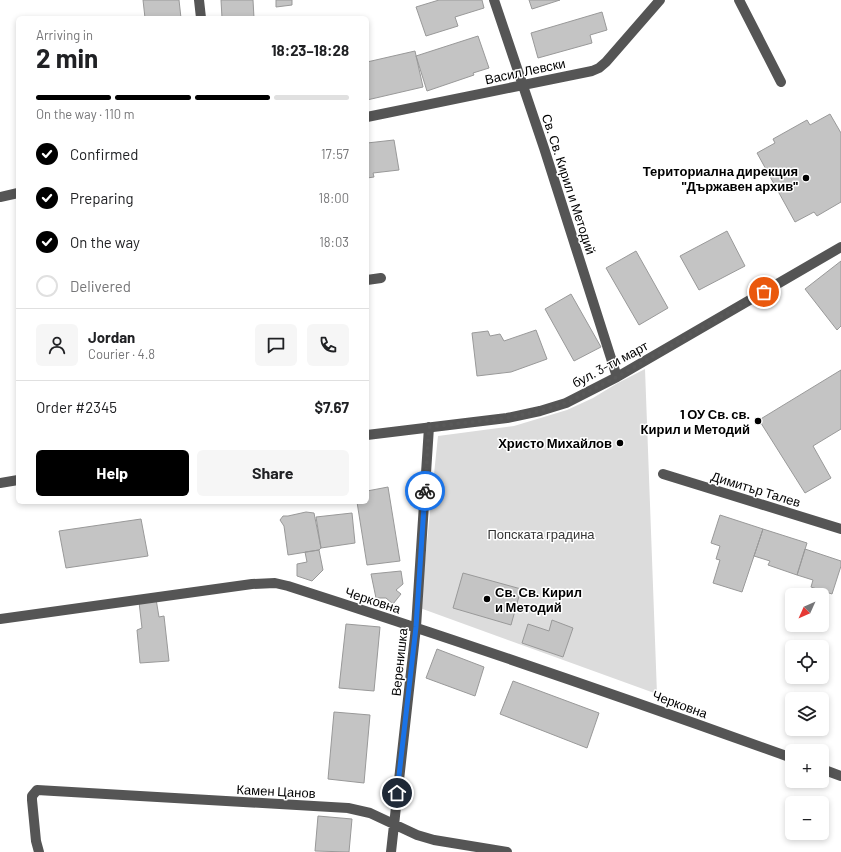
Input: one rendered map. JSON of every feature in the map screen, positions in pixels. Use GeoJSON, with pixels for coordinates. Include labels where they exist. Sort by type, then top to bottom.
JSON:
{"type":"FeatureCollection","features":[{"type":"Feature","properties":{"kind":"street"},"geometry":{"type":"LineString","coordinates":[[199,0],[201,16]]}},
{"type":"Feature","properties":{"kind":"street","name":"Св. Св. Кирил и Методий"},"geometry":{"type":"LineString","coordinates":[[494,0],[524,85],[617,377]]}},
{"type":"Feature","properties":{"kind":"street","name":"Васил Левски"},"geometry":{"type":"LineString","coordinates":[[369,117],[592,71],[599,68],[606,62],[660,0]]}},
{"type":"Feature","properties":{"kind":"street"},"geometry":{"type":"LineString","coordinates":[[739,0],[781,82]]}},
{"type":"Feature","properties":{"kind":"street"},"geometry":{"type":"LineString","coordinates":[[0,197],[16,193]]}},
{"type":"Feature","properties":{"kind":"street","name":"бул. 3-ти март"},"geometry":{"type":"LineString","coordinates":[[369,435],[507,418],[540,411],[566,403],[617,377],[841,247]]}},
{"type":"Feature","properties":{"kind":"street"},"geometry":{"type":"LineString","coordinates":[[369,280],[381,278]]}},
{"type":"Feature","properties":{"kind":"street","name":"Веренишка"},"geometry":{"type":"LineString","coordinates":[[391,852],[416,627],[429,427]]}},
{"type":"Feature","properties":{"kind":"street","name":"Димитър Талев"},"geometry":{"type":"LineString","coordinates":[[663,474],[841,529]]}},
{"type":"Feature","properties":{"kind":"street"},"geometry":{"type":"LineString","coordinates":[[0,483],[16,480]]}},
{"type":"Feature","properties":{"kind":"street","name":"Черковна"},"geometry":{"type":"LineString","coordinates":[[0,619],[263,583],[275,583],[416,627],[640,703],[785,755]]}},
{"type":"Feature","properties":{"kind":"street"},"geometry":{"type":"LineString","coordinates":[[829,772],[841,776]]}},
{"type":"Feature","properties":{"kind":"street","name":"Камен Цанов"},"geometry":{"type":"LineString","coordinates":[[39,852],[36,841],[32,800],[32,796],[37,790],[348,808],[370,813],[417,835],[434,840],[507,852]]}},
{"type":"Feature","properties":{"kind":"green space","name":"Попската градина"},"geometry":{"type":"Polygon","coordinates":[[[645,369],[657,694],[420,608],[438,436],[514,426],[567,410],[593,398],[645,369]]]}},
{"type":"Feature","properties":{"kind":"building"},"geometry":{"type":"Polygon","coordinates":[[[143,0],[179,0],[181,16],[145,16],[143,0]]]}},
{"type":"Feature","properties":{"kind":"building"},"geometry":{"type":"Polygon","coordinates":[[[221,0],[253,0],[254,16],[222,16],[221,0]]]}},
{"type":"Feature","properties":{"kind":"building"},"geometry":{"type":"Polygon","coordinates":[[[276,0],[292,0],[292,5],[276,7],[276,0]]]}},
{"type":"Feature","properties":{"kind":"building"},"geometry":{"type":"Polygon","coordinates":[[[439,0],[482,0],[484,8],[455,17],[458,26],[426,36],[416,7],[439,0]]]}},
{"type":"Feature","properties":{"kind":"building"},"geometry":{"type":"Polygon","coordinates":[[[529,0],[560,0],[532,9],[529,0]]]}},
{"type":"Feature","properties":{"kind":"building"},"geometry":{"type":"Polygon","coordinates":[[[602,12],[607,30],[590,35],[592,43],[538,58],[531,33],[602,12]]]}},
{"type":"Feature","properties":{"kind":"building"},"geometry":{"type":"Polygon","coordinates":[[[478,36],[489,68],[473,73],[474,75],[427,91],[416,56],[478,36]]]}},
{"type":"Feature","properties":{"kind":"building"},"geometry":{"type":"Polygon","coordinates":[[[415,51],[423,87],[369,100],[369,62],[415,51]]]}},
{"type":"Feature","properties":{"kind":"building","name":"Териториална дирекция \"Държавен архив\""},"geometry":{"type":"Polygon","coordinates":[[[830,114],[841,133],[841,202],[817,216],[814,212],[795,222],[757,153],[775,143],[773,139],[807,120],[810,125],[830,114]]]}},
{"type":"Feature","properties":{"kind":"building"},"geometry":{"type":"Polygon","coordinates":[[[394,140],[399,170],[373,173],[374,177],[369,178],[369,143],[394,140]]]}},
{"type":"Feature","properties":{"kind":"building"},"geometry":{"type":"Polygon","coordinates":[[[727,231],[745,266],[699,290],[680,256],[727,231]]]}},
{"type":"Feature","properties":{"kind":"building"},"geometry":{"type":"Polygon","coordinates":[[[636,251],[668,308],[639,325],[606,268],[636,251]]]}},
{"type":"Feature","properties":{"kind":"building"},"geometry":{"type":"Polygon","coordinates":[[[841,261],[841,326],[837,330],[805,289],[841,261]]]}},
{"type":"Feature","properties":{"kind":"building"},"geometry":{"type":"Polygon","coordinates":[[[571,294],[601,347],[574,361],[545,309],[571,294]]]}},
{"type":"Feature","properties":{"kind":"building"},"geometry":{"type":"Polygon","coordinates":[[[536,330],[547,359],[511,372],[477,376],[472,333],[488,331],[490,336],[500,334],[504,341],[536,330]]]}},
{"type":"Feature","properties":{"kind":"building"},"geometry":{"type":"Polygon","coordinates":[[[841,370],[841,429],[813,446],[831,478],[805,493],[759,420],[841,370]]]}},
{"type":"Feature","properties":{"kind":"building"},"geometry":{"type":"Polygon","coordinates":[[[388,487],[400,561],[367,565],[357,504],[369,504],[369,491],[388,487]]]}},
{"type":"Feature","properties":{"kind":"building"},"geometry":{"type":"Polygon","coordinates":[[[306,512],[314,513],[321,548],[319,550],[288,555],[284,526],[280,520],[283,516],[306,512]]]}},
{"type":"Feature","properties":{"kind":"building"},"geometry":{"type":"Polygon","coordinates":[[[352,513],[355,543],[321,548],[316,517],[352,513]]]}},
{"type":"Feature","properties":{"kind":"building"},"geometry":{"type":"Polygon","coordinates":[[[720,515],[763,529],[742,592],[713,583],[720,560],[716,559],[720,546],[711,543],[720,515]]]}},
{"type":"Feature","properties":{"kind":"building"},"geometry":{"type":"Polygon","coordinates":[[[141,519],[148,556],[66,568],[59,531],[141,519]]]}},
{"type":"Feature","properties":{"kind":"building"},"geometry":{"type":"Polygon","coordinates":[[[763,529],[807,543],[797,575],[768,565],[770,561],[754,556],[763,529]]]}},
{"type":"Feature","properties":{"kind":"building"},"geometry":{"type":"Polygon","coordinates":[[[805,549],[841,561],[841,566],[832,594],[829,593],[829,588],[811,587],[813,580],[797,575],[805,549]]]}},
{"type":"Feature","properties":{"kind":"building"},"geometry":{"type":"Polygon","coordinates":[[[319,550],[323,570],[312,581],[297,576],[297,564],[307,562],[305,552],[319,550]]]}},
{"type":"Feature","properties":{"kind":"building"},"geometry":{"type":"Polygon","coordinates":[[[401,571],[403,584],[396,590],[401,594],[393,604],[386,598],[376,598],[371,574],[401,571]]]}},
{"type":"Feature","properties":{"kind":"building","name":"Св. Св. Кирил и Методий"},"geometry":{"type":"Polygon","coordinates":[[[463,573],[521,589],[511,625],[453,608],[463,573]]]}},
{"type":"Feature","properties":{"kind":"building"},"geometry":{"type":"Polygon","coordinates":[[[156,599],[159,617],[164,616],[169,661],[140,663],[137,630],[142,628],[139,602],[156,599]]]}},
{"type":"Feature","properties":{"kind":"building"},"geometry":{"type":"Polygon","coordinates":[[[552,620],[573,628],[563,657],[522,643],[528,624],[549,631],[552,620]]]}},
{"type":"Feature","properties":{"kind":"building"},"geometry":{"type":"Polygon","coordinates":[[[346,624],[380,627],[374,691],[339,688],[346,624]]]}},
{"type":"Feature","properties":{"kind":"building"},"geometry":{"type":"Polygon","coordinates":[[[437,649],[484,667],[475,696],[426,678],[437,649]]]}},
{"type":"Feature","properties":{"kind":"building"},"geometry":{"type":"Polygon","coordinates":[[[513,681],[599,713],[587,748],[500,714],[513,681]]]}},
{"type":"Feature","properties":{"kind":"building"},"geometry":{"type":"Polygon","coordinates":[[[334,712],[370,715],[364,783],[328,779],[334,712]]]}},
{"type":"Feature","properties":{"kind":"building"},"geometry":{"type":"Polygon","coordinates":[[[318,816],[352,819],[349,852],[315,851],[318,816]]]}},
{"type":"Feature","properties":{"kind":"way so far"},"geometry":{"type":"LineString","coordinates":[[425,491],[429,427],[507,418],[540,411],[566,403],[617,377],[764,292]]}},
{"type":"Feature","properties":{"kind":"place","name":"Териториална дирекция \"Държавен архив\""},"geometry":{"type":"Point","coordinates":[806,178]}},
{"type":"Feature","properties":{"kind":"place","name":"1 ОУ Св. св. Кирил и Методий"},"geometry":{"type":"Point","coordinates":[758,421]}},
{"type":"Feature","properties":{"kind":"place","name":"Христо Михайлов"},"geometry":{"type":"Point","coordinates":[620,443]}},
{"type":"Feature","properties":{"kind":"place","name":"Св. Св. Кирил и Методий"},"geometry":{"type":"Point","coordinates":[487,599]}},
{"type":"Feature","properties":{"kind":"route"},"geometry":{"type":"LineString","coordinates":[[397,793],[416,627],[425,491]]}}]}
